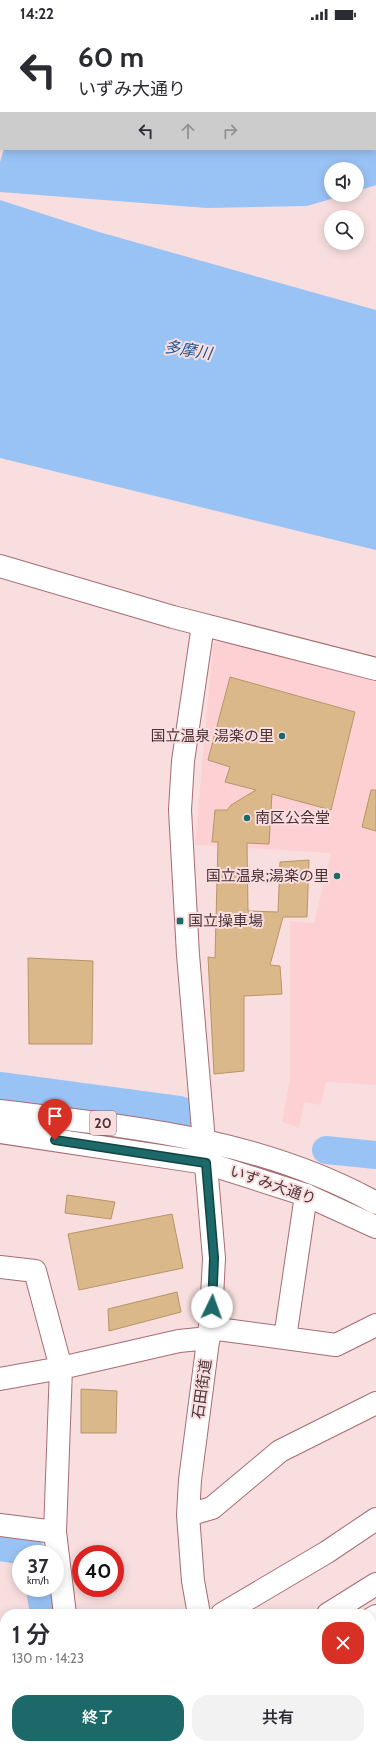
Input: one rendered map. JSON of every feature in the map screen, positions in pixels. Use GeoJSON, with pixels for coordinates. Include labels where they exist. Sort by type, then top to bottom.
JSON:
{"type":"FeatureCollection","features":[{"type":"Feature","properties":{"kind":"main road"},"geometry":{"type":"LineString","coordinates":[[0,566],[124,604],[376,668]]}},
{"type":"Feature","properties":{"kind":"main road","name":"石田街道"},"geometry":{"type":"LineString","coordinates":[[198,1609],[192,1574],[188,1515],[191,1472],[210,1333],[214,1277],[205,1140],[188,955],[180,810],[183,761],[203,625]]}},
{"type":"Feature","properties":{"kind":"main road","name":"いずみ大通り"},"geometry":{"type":"LineString","coordinates":[[0,1111],[164,1132],[205,1140],[277,1159],[374,1197]]}},
{"type":"Feature","properties":{"kind":"main road","name":"いずみ大通り"},"geometry":{"type":"LineString","coordinates":[[0,1132],[206,1163],[306,1195],[376,1227]]}},
{"type":"Feature","properties":{"kind":"main road"},"geometry":{"type":"LineString","coordinates":[[285,1338],[306,1195]]}},
{"type":"Feature","properties":{"kind":"main road"},"geometry":{"type":"LineString","coordinates":[[0,1267],[35,1272],[61,1368],[55,1532],[64,1609]]}},
{"type":"Feature","properties":{"kind":"main road"},"geometry":{"type":"LineString","coordinates":[[0,1379],[61,1368],[210,1333],[285,1338],[336,1345],[376,1325]]}},
{"type":"Feature","properties":{"kind":"main road"},"geometry":{"type":"LineString","coordinates":[[188,1515],[212,1508],[280,1451],[376,1402]]}},
{"type":"Feature","properties":{"kind":"main road"},"geometry":{"type":"LineString","coordinates":[[230,1609],[327,1552],[376,1519]]}},
{"type":"Feature","properties":{"kind":"main road"},"geometry":{"type":"LineString","coordinates":[[0,1525],[55,1532]]}},
{"type":"Feature","properties":{"kind":"main road"},"geometry":{"type":"LineString","coordinates":[[336,1609],[376,1584]]}},
{"type":"Feature","properties":{"kind":"shaded area"},"geometry":{"type":"Polygon","coordinates":[[[220,640],[376,680],[376,1085],[326,1082],[321,1105],[304,1102],[299,1128],[282,1122],[290,1078],[290,921],[314,923],[331,853],[195,845],[213,644],[220,640]]]}},
{"type":"Feature","properties":{"kind":"water"},"geometry":{"type":"Polygon","coordinates":[[[0,150],[376,150],[376,185],[364,189],[364,162],[324,162],[324,201],[307,206],[207,208],[0,192],[0,150]]]}},
{"type":"Feature","properties":{"kind":"water","name":"多摩川"},"geometry":{"type":"Polygon","coordinates":[[[0,200],[99,232],[376,310],[376,550],[0,458],[0,200]]]}},
{"type":"Feature","properties":{"kind":"pier"},"geometry":{"type":"Polygon","coordinates":[[[0,150],[4,150],[0,162],[0,150]]]}},
{"type":"Feature","properties":{"kind":"building"},"geometry":{"type":"Polygon","coordinates":[[[230,677],[355,712],[331,810],[272,794],[269,844],[247,843],[248,911],[278,912],[280,862],[309,860],[307,917],[283,917],[270,965],[280,966],[282,994],[244,996],[244,1071],[214,1074],[208,957],[215,958],[218,842],[212,842],[215,810],[227,810],[231,805],[256,790],[225,782],[230,767],[208,760],[230,677]]]}},
{"type":"Feature","properties":{"kind":"building"},"geometry":{"type":"Polygon","coordinates":[[[371,790],[376,790],[376,831],[362,827],[371,790]]]}},
{"type":"Feature","properties":{"kind":"building"},"geometry":{"type":"Polygon","coordinates":[[[28,958],[93,961],[92,1044],[29,1044],[28,958]]]}},
{"type":"Feature","properties":{"kind":"building"},"geometry":{"type":"Polygon","coordinates":[[[67,1195],[115,1202],[111,1219],[65,1213],[67,1195]]]}},
{"type":"Feature","properties":{"kind":"building"},"geometry":{"type":"Polygon","coordinates":[[[172,1214],[183,1268],[79,1290],[68,1234],[172,1214]]]}},
{"type":"Feature","properties":{"kind":"building"},"geometry":{"type":"Polygon","coordinates":[[[177,1292],[181,1312],[109,1331],[108,1309],[177,1292]]]}},
{"type":"Feature","properties":{"kind":"building"},"geometry":{"type":"Polygon","coordinates":[[[81,1389],[117,1391],[116,1433],[81,1433],[81,1389]]]}},
{"type":"Feature","properties":{"kind":"waterway"},"geometry":{"type":"LineString","coordinates":[[0,1086],[179,1110],[190,1113]]}},
{"type":"Feature","properties":{"kind":"waterway"},"geometry":{"type":"LineString","coordinates":[[326,1150],[376,1155]]}},
{"type":"Feature","properties":{"kind":"waterway"},"geometry":{"type":"LineString","coordinates":[[0,1547],[12,1549]]}},
{"type":"Feature","properties":{"kind":"waterway"},"geometry":{"type":"LineString","coordinates":[[41,1597],[43,1609]]}},
{"type":"Feature","properties":{"kind":"place","name":"国立温泉 湯楽の里"},"geometry":{"type":"Point","coordinates":[282,736]}},
{"type":"Feature","properties":{"kind":"place","name":"南区公会堂"},"geometry":{"type":"Point","coordinates":[247,818]}},
{"type":"Feature","properties":{"kind":"place","name":"国立温泉;湯楽の里"},"geometry":{"type":"Point","coordinates":[337,876]}},
{"type":"Feature","properties":{"kind":"place","name":"国立操車場"},"geometry":{"type":"Point","coordinates":[180,921]}},
{"type":"Feature","properties":{"kind":"route"},"geometry":{"type":"LineString","coordinates":[[55,1140],[206,1163],[214,1258],[212,1307]]}}]}
